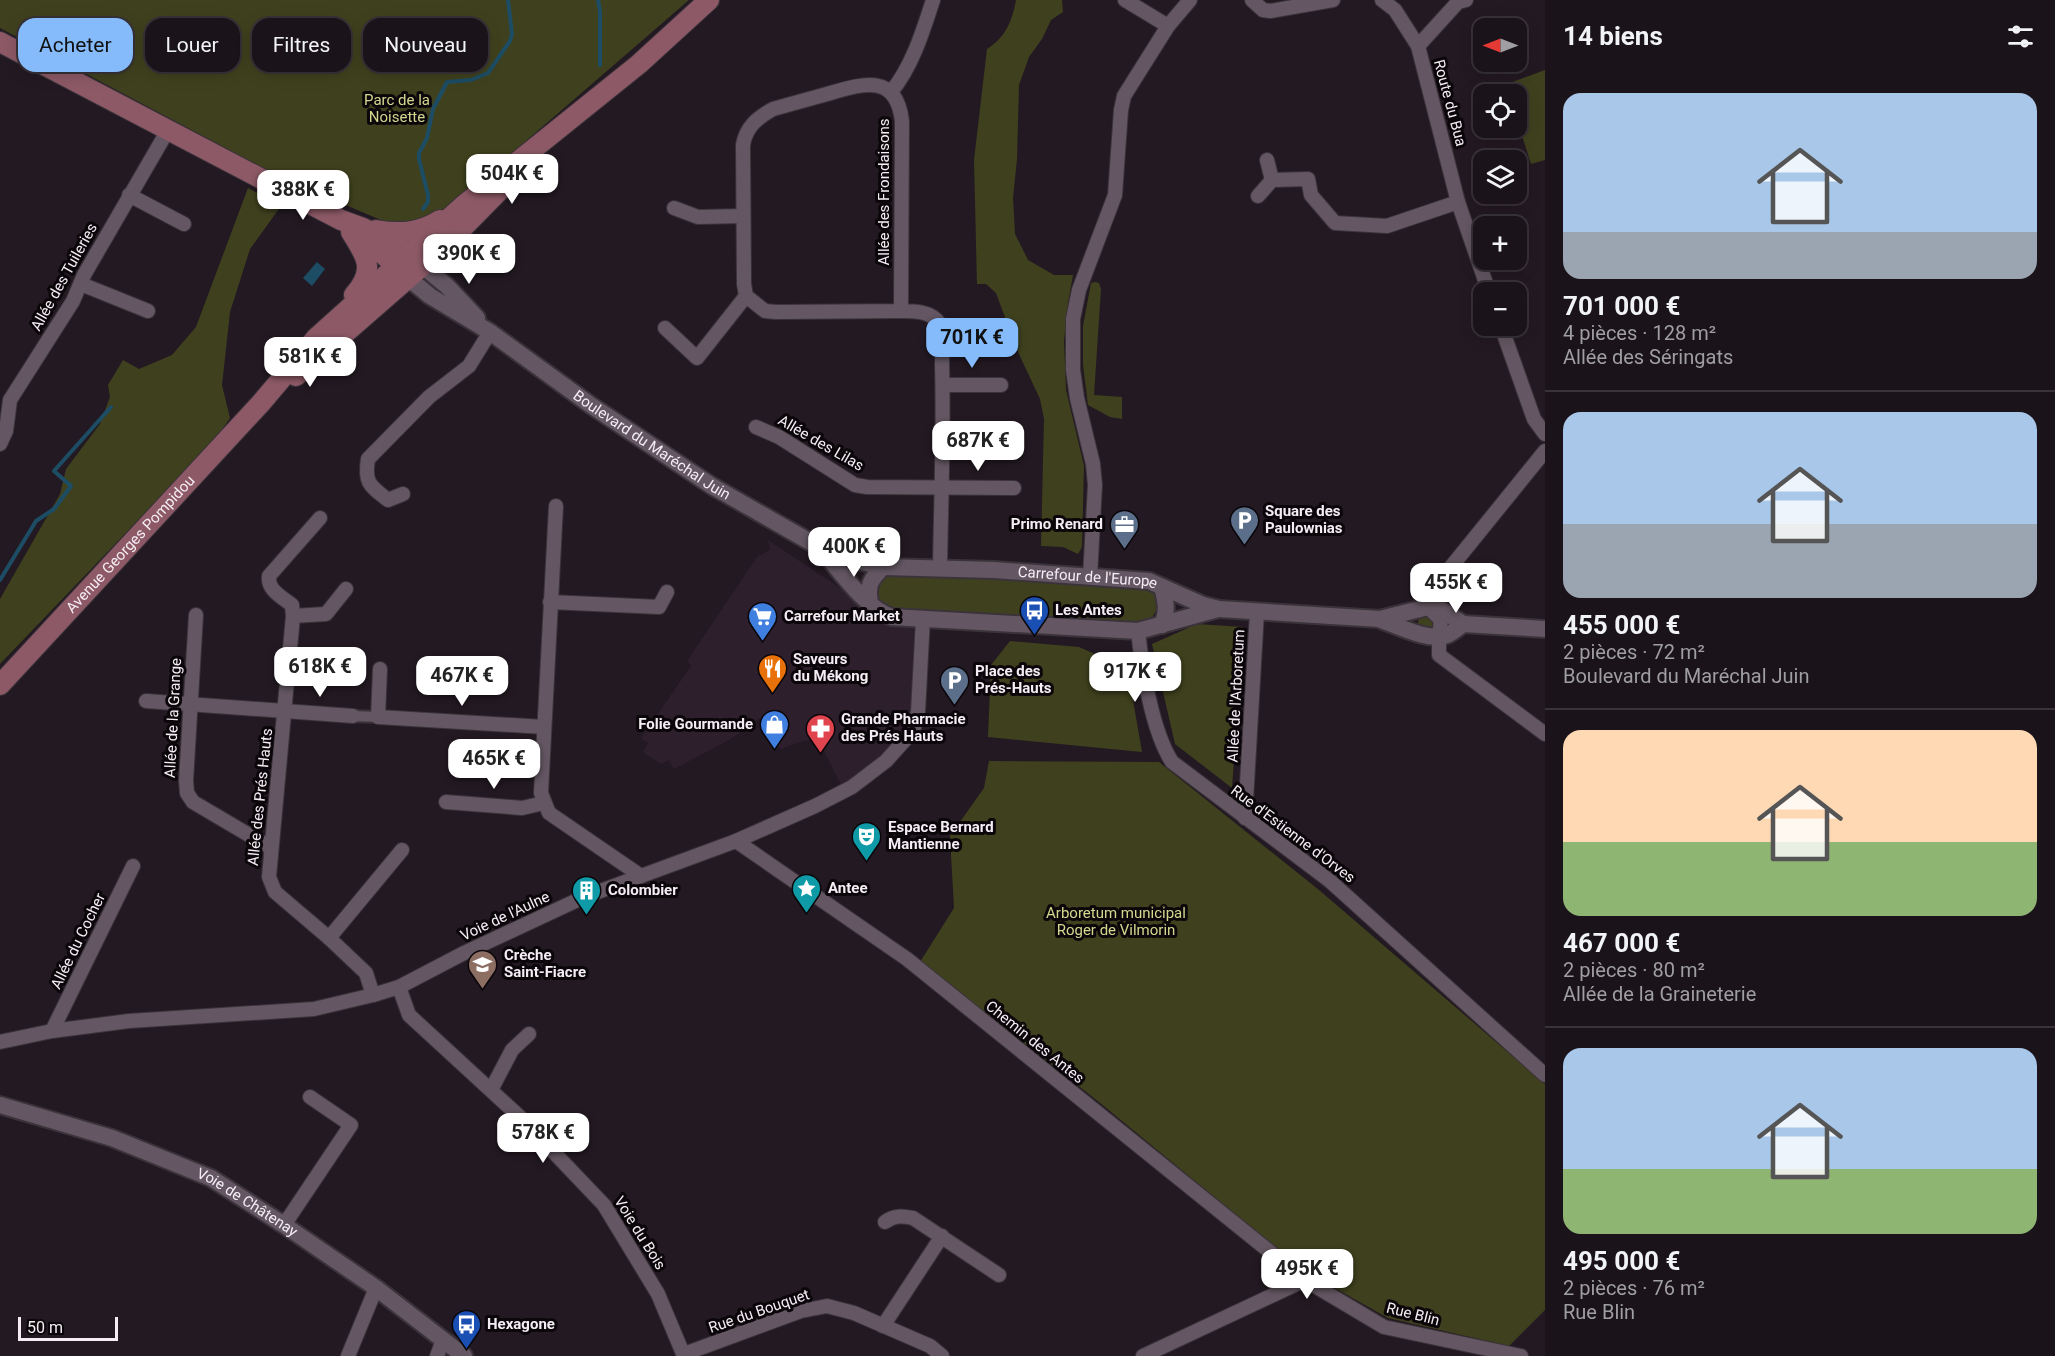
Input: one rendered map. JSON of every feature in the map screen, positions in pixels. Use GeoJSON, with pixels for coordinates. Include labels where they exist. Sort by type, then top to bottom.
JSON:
{"type":"FeatureCollection","features":[{"type":"Feature","properties":{"kind":"main road","name":"Avenue Georges Pompidou"},"geometry":{"type":"LineString","coordinates":[[0,685],[261,403],[316,338],[409,266],[465,204],[639,64],[709,0]]}},
{"type":"Feature","properties":{"kind":"main road","name":"Boulevard du Maréchal Juin"},"geometry":{"type":"LineString","coordinates":[[0,42],[352,227],[384,255],[409,266]]}},
{"type":"Feature","properties":{"kind":"main road","name":"Avenue Georges Pompidou"},"geometry":{"type":"LineString","coordinates":[[261,403],[306,368],[409,266],[575,116]]}},
{"type":"Feature","properties":{"kind":"main road"},"geometry":{"type":"LineString","coordinates":[[352,227],[402,233],[416,231],[429,227],[465,204]]}},
{"type":"Feature","properties":{"kind":"main road"},"geometry":{"type":"LineString","coordinates":[[316,338],[364,283],[367,272],[365,253],[352,227]]}},
{"type":"Feature","properties":{"kind":"street"},"geometry":{"type":"LineString","coordinates":[[933,0],[902,79],[891,92],[879,86],[861,84],[772,109],[747,129],[743,145],[743,216],[746,296],[765,310],[776,312],[921,312],[931,315],[939,324],[942,334],[943,385],[940,568]]}},
{"type":"Feature","properties":{"kind":"street"},"geometry":{"type":"LineString","coordinates":[[1125,0],[1168,26]]}},
{"type":"Feature","properties":{"kind":"street"},"geometry":{"type":"LineString","coordinates":[[1090,577],[1095,485],[1093,464],[1077,398],[1073,370],[1074,319],[1079,290],[1115,195],[1124,96],[1168,26],[1190,0]]}},
{"type":"Feature","properties":{"kind":"street"},"geometry":{"type":"LineString","coordinates":[[1252,0],[1263,10],[1270,11],[1333,0]]}},
{"type":"Feature","properties":{"kind":"street","name":"Route du Bua"},"geometry":{"type":"LineString","coordinates":[[1382,0],[1395,10],[1418,46],[1458,202],[1486,282]]}},
{"type":"Feature","properties":{"kind":"street"},"geometry":{"type":"LineString","coordinates":[[1418,46],[1458,2],[1466,0]]}},
{"type":"Feature","properties":{"kind":"street","name":"Allée des Frondaisons"},"geometry":{"type":"LineString","coordinates":[[891,92],[897,99],[902,121],[901,311]]}},
{"type":"Feature","properties":{"kind":"street","name":"Allée des Tuileries"},"geometry":{"type":"LineString","coordinates":[[0,444],[6,431],[10,400],[73,301],[84,275],[168,130]]}},
{"type":"Feature","properties":{"kind":"street"},"geometry":{"type":"LineString","coordinates":[[1267,160],[1272,180]]}},
{"type":"Feature","properties":{"kind":"street"},"geometry":{"type":"LineString","coordinates":[[1258,196],[1272,180],[1308,179],[1311,195],[1335,223],[1387,226],[1458,202]]}},
{"type":"Feature","properties":{"kind":"street"},"geometry":{"type":"LineString","coordinates":[[129,195],[184,224]]}},
{"type":"Feature","properties":{"kind":"street"},"geometry":{"type":"LineString","coordinates":[[674,208],[698,217],[743,216]]}},
{"type":"Feature","properties":{"kind":"street","name":"Boulevard du Maréchal Juin"},"geometry":{"type":"LineString","coordinates":[[409,266],[447,286],[490,332],[592,406],[712,486],[819,547],[850,559],[883,567]]}},
{"type":"Feature","properties":{"kind":"street"},"geometry":{"type":"LineString","coordinates":[[81,285],[148,310]]}},
{"type":"Feature","properties":{"kind":"street"},"geometry":{"type":"LineString","coordinates":[[665,328],[697,358],[746,296]]}},
{"type":"Feature","properties":{"kind":"street"},"geometry":{"type":"LineString","coordinates":[[403,494],[388,500],[369,485],[366,472],[368,459],[429,397],[469,366],[490,332]]}},
{"type":"Feature","properties":{"kind":"street"},"geometry":{"type":"LineString","coordinates":[[1505,336],[1534,419],[1545,435]]}},
{"type":"Feature","properties":{"kind":"street"},"geometry":{"type":"LineString","coordinates":[[943,385],[1001,385]]}},
{"type":"Feature","properties":{"kind":"street","name":"Allée des Lilas"},"geometry":{"type":"LineString","coordinates":[[756,427],[779,437],[855,484],[867,487],[1014,488]]}},
{"type":"Feature","properties":{"kind":"street"},"geometry":{"type":"LineString","coordinates":[[1428,607],[1438,583],[1545,451]]}},
{"type":"Feature","properties":{"kind":"street"},"geometry":{"type":"LineString","coordinates":[[556,506],[541,793],[549,813],[641,876]]}},
{"type":"Feature","properties":{"kind":"street"},"geometry":{"type":"LineString","coordinates":[[320,518],[269,576],[269,586],[292,605],[293,616],[326,614],[346,589]]}},
{"type":"Feature","properties":{"kind":"street","name":"Boulevard du Maréchal Juin"},"geometry":{"type":"LineString","coordinates":[[819,547],[870,604]]}},
{"type":"Feature","properties":{"kind":"street"},"geometry":{"type":"LineString","coordinates":[[883,567],[871,578],[868,593],[870,604],[884,615],[892,617],[1138,631],[1219,609]]}},
{"type":"Feature","properties":{"kind":"street","name":"Carrefour de l'Europe"},"geometry":{"type":"LineString","coordinates":[[883,567],[940,568],[1149,581],[1162,587],[1167,604],[1162,625]]}},
{"type":"Feature","properties":{"kind":"street"},"geometry":{"type":"LineString","coordinates":[[1162,587],[1219,609],[1380,619],[1428,607],[1441,609],[1463,624],[1545,629]]}},
{"type":"Feature","properties":{"kind":"street"},"geometry":{"type":"LineString","coordinates":[[550,602],[659,608],[668,592]]}},
{"type":"Feature","properties":{"kind":"street"},"geometry":{"type":"LineString","coordinates":[[1428,607],[1441,620],[1439,655],[1545,734]]}},
{"type":"Feature","properties":{"kind":"street","name":"Allée de l'Arboretum"},"geometry":{"type":"LineString","coordinates":[[1245,818],[1257,612]]}},
{"type":"Feature","properties":{"kind":"street","name":"Allée de la Grange"},"geometry":{"type":"LineString","coordinates":[[196,615],[187,793],[193,802],[271,848]]}},
{"type":"Feature","properties":{"kind":"street","name":"Allée des Prés Hauts"},"geometry":{"type":"LineString","coordinates":[[293,616],[269,877],[275,892],[366,973],[373,995]]}},
{"type":"Feature","properties":{"kind":"street","name":"Voie de l'Aulne"},"geometry":{"type":"LineString","coordinates":[[0,1042],[52,1031],[129,1021],[314,1009],[373,995],[399,987],[464,953],[584,897],[736,842],[852,787],[886,761],[907,739],[916,725],[918,712],[923,618]]}},
{"type":"Feature","properties":{"kind":"street"},"geometry":{"type":"LineString","coordinates":[[1380,619],[1419,634],[1439,637],[1448,635],[1463,624]]}},
{"type":"Feature","properties":{"kind":"street","name":"Rue d'Estienne d'Orves"},"geometry":{"type":"LineString","coordinates":[[1138,631],[1140,653],[1158,733],[1172,762],[1330,881],[1545,1075]]}},
{"type":"Feature","properties":{"kind":"street"},"geometry":{"type":"LineString","coordinates":[[378,717],[380,669]]}},
{"type":"Feature","properties":{"kind":"street"},"geometry":{"type":"LineString","coordinates":[[146,701],[544,727]]}},
{"type":"Feature","properties":{"kind":"street"},"geometry":{"type":"LineString","coordinates":[[446,802],[522,808],[544,803]]}},
{"type":"Feature","properties":{"kind":"street","name":"Chemin des Antes"},"geometry":{"type":"LineString","coordinates":[[736,842],[907,959],[1305,1280]]}},
{"type":"Feature","properties":{"kind":"street"},"geometry":{"type":"LineString","coordinates":[[329,938],[402,850]]}},
{"type":"Feature","properties":{"kind":"street","name":"Allée du Cocher"},"geometry":{"type":"LineString","coordinates":[[52,1031],[133,866]]}},
{"type":"Feature","properties":{"kind":"street","name":"Voie du Bois"},"geometry":{"type":"LineString","coordinates":[[399,987],[409,1014],[491,1090],[604,1205],[658,1294],[684,1355]]}},
{"type":"Feature","properties":{"kind":"street"},"geometry":{"type":"LineString","coordinates":[[491,1090],[512,1050],[529,1034]]}},
{"type":"Feature","properties":{"kind":"street"},"geometry":{"type":"LineString","coordinates":[[284,1225],[351,1125],[310,1097]]}},
{"type":"Feature","properties":{"kind":"street","name":"Voie de Châtenay"},"geometry":{"type":"LineString","coordinates":[[0,1105],[112,1138],[212,1178],[376,1288],[464,1356]]}},
{"type":"Feature","properties":{"kind":"street"},"geometry":{"type":"LineString","coordinates":[[885,1222],[900,1216],[913,1218],[999,1275]]}},
{"type":"Feature","properties":{"kind":"street"},"geometry":{"type":"LineString","coordinates":[[883,1326],[942,1236]]}},
{"type":"Feature","properties":{"kind":"street"},"geometry":{"type":"LineString","coordinates":[[1143,1356],[1305,1280]]}},
{"type":"Feature","properties":{"kind":"street","name":"Rue Blin"},"geometry":{"type":"LineString","coordinates":[[1305,1280],[1384,1327],[1470,1350],[1521,1356]]}},
{"type":"Feature","properties":{"kind":"street"},"geometry":{"type":"LineString","coordinates":[[348,1356],[376,1288]]}},
{"type":"Feature","properties":{"kind":"street","name":"Rue du Bouquet"},"geometry":{"type":"LineString","coordinates":[[684,1355],[801,1311],[827,1306],[854,1313],[930,1346],[942,1356]]}},
{"type":"Feature","properties":{"kind":"street"},"geometry":{"type":"LineString","coordinates":[[437,1356],[443,1340]]}},
{"type":"Feature","properties":{"kind":"shaded area"},"geometry":{"type":"Polygon","coordinates":[[[768,540],[840,588],[868,612],[914,624],[911,720],[903,733],[871,766],[841,785],[818,739],[803,741],[781,749],[760,718],[729,740],[674,769],[669,760],[661,764],[643,752],[648,743],[641,738],[691,666],[687,661],[757,557],[770,550],[768,540]]]}},
{"type":"Feature","properties":{"kind":"green space","name":"Parc de la Noisette"},"geometry":{"type":"Polygon","coordinates":[[[0,0],[689,0],[431,223],[395,226],[282,178],[83,72],[133,72],[133,18],[18,18],[18,38],[0,28],[0,0]]]}},
{"type":"Feature","properties":{"kind":"green space"},"geometry":{"type":"Polygon","coordinates":[[[1016,0],[1062,0],[1063,12],[1051,20],[1042,39],[1029,57],[1019,85],[1017,159],[1013,198],[1015,234],[1028,260],[1054,275],[1073,275],[1064,341],[1066,390],[1084,466],[1082,547],[1078,554],[1063,547],[1041,546],[1044,419],[1040,399],[1018,352],[996,293],[986,284],[977,284],[974,160],[987,49],[1007,28],[1016,0]]]}},
{"type":"Feature","properties":{"kind":"green space"},"geometry":{"type":"Polygon","coordinates":[[[1545,70],[1545,160],[1531,164],[1523,138],[1527,138],[1527,84],[1507,84],[1545,70]]]}},
{"type":"Feature","properties":{"kind":"green space"},"geometry":{"type":"Polygon","coordinates":[[[248,188],[281,206],[250,249],[230,312],[222,385],[230,418],[215,440],[0,664],[0,599],[60,494],[66,469],[100,424],[110,397],[108,385],[123,360],[139,369],[172,355],[196,327],[248,188]]]}},
{"type":"Feature","properties":{"kind":"green space"},"geometry":{"type":"Polygon","coordinates":[[[1091,283],[1099,283],[1101,289],[1094,395],[1122,397],[1122,419],[1110,417],[1088,405],[1083,365],[1083,326],[1091,283]]]}},
{"type":"Feature","properties":{"kind":"green space"},"geometry":{"type":"Polygon","coordinates":[[[892,570],[1143,584],[1156,596],[1157,609],[1150,621],[1138,624],[885,609],[878,600],[878,585],[892,570]]]}},
{"type":"Feature","properties":{"kind":"green space"},"geometry":{"type":"Polygon","coordinates":[[[1426,615],[1434,623],[1426,631],[1418,623],[1426,615]]]}},
{"type":"Feature","properties":{"kind":"green space"},"geometry":{"type":"Polygon","coordinates":[[[1197,624],[1243,627],[1232,788],[1175,744],[1152,644],[1197,624]]]}},
{"type":"Feature","properties":{"kind":"green space"},"geometry":{"type":"Polygon","coordinates":[[[1010,641],[1079,647],[1106,659],[1131,689],[1142,752],[988,737],[991,665],[1010,641]]]}},
{"type":"Feature","properties":{"kind":"green space","name":"Arboretum municipal Roger de Vilmorin"},"geometry":{"type":"Polygon","coordinates":[[[989,761],[1159,762],[1319,890],[1545,1084],[1545,1310],[1509,1346],[1388,1318],[1303,1270],[1099,1102],[920,962],[954,908],[950,836],[984,788],[989,761]]]}},
{"type":"Feature","properties":{"kind":"water"},"geometry":{"type":"Polygon","coordinates":[[[317,262],[325,269],[312,286],[303,278],[317,262]]]}},
{"type":"Feature","properties":{"kind":"waterway"},"geometry":{"type":"LineString","coordinates":[[423,209],[428,202],[428,195],[419,153],[427,138],[433,109],[447,82],[471,80],[488,73],[510,41],[512,34],[508,0]]}},
{"type":"Feature","properties":{"kind":"waterway"},"geometry":{"type":"LineString","coordinates":[[598,0],[600,65]]}},
{"type":"Feature","properties":{"kind":"waterway"},"geometry":{"type":"LineString","coordinates":[[0,580],[36,521],[54,509],[71,486],[54,471],[111,407]]}},
{"type":"Feature","properties":{"kind":"place","name":"Square des Paulownias"},"geometry":{"type":"Point","coordinates":[1244,546]}},
{"type":"Feature","properties":{"kind":"place","name":"Primo Renard"},"geometry":{"type":"Point","coordinates":[1124,550]}},
{"type":"Feature","properties":{"kind":"place","name":"Les Antes"},"geometry":{"type":"Point","coordinates":[1034,636]}},
{"type":"Feature","properties":{"kind":"place","name":"Carrefour Market"},"geometry":{"type":"Point","coordinates":[763,642]}},
{"type":"Feature","properties":{"kind":"place","name":"Saveurs du Mékong"},"geometry":{"type":"Point","coordinates":[772,694]}},
{"type":"Feature","properties":{"kind":"place","name":"Place des Prés-Hauts"},"geometry":{"type":"Point","coordinates":[954,706]}},
{"type":"Feature","properties":{"kind":"place","name":"Folie Gourmande"},"geometry":{"type":"Point","coordinates":[774,750]}},
{"type":"Feature","properties":{"kind":"place","name":"Grande Pharmacie des Prés Hauts"},"geometry":{"type":"Point","coordinates":[820,754]}},
{"type":"Feature","properties":{"kind":"place","name":"Espace Bernard Mantienne"},"geometry":{"type":"Point","coordinates":[867,862]}},
{"type":"Feature","properties":{"kind":"place","name":"Antee"},"geometry":{"type":"Point","coordinates":[807,914]}},
{"type":"Feature","properties":{"kind":"place","name":"Colombier"},"geometry":{"type":"Point","coordinates":[587,916]}},
{"type":"Feature","properties":{"kind":"place","name":"Crèche Saint-Fiacre"},"geometry":{"type":"Point","coordinates":[483,990]}},
{"type":"Feature","properties":{"kind":"place","name":"Hexagone"},"geometry":{"type":"Point","coordinates":[466,1350]}}]}
